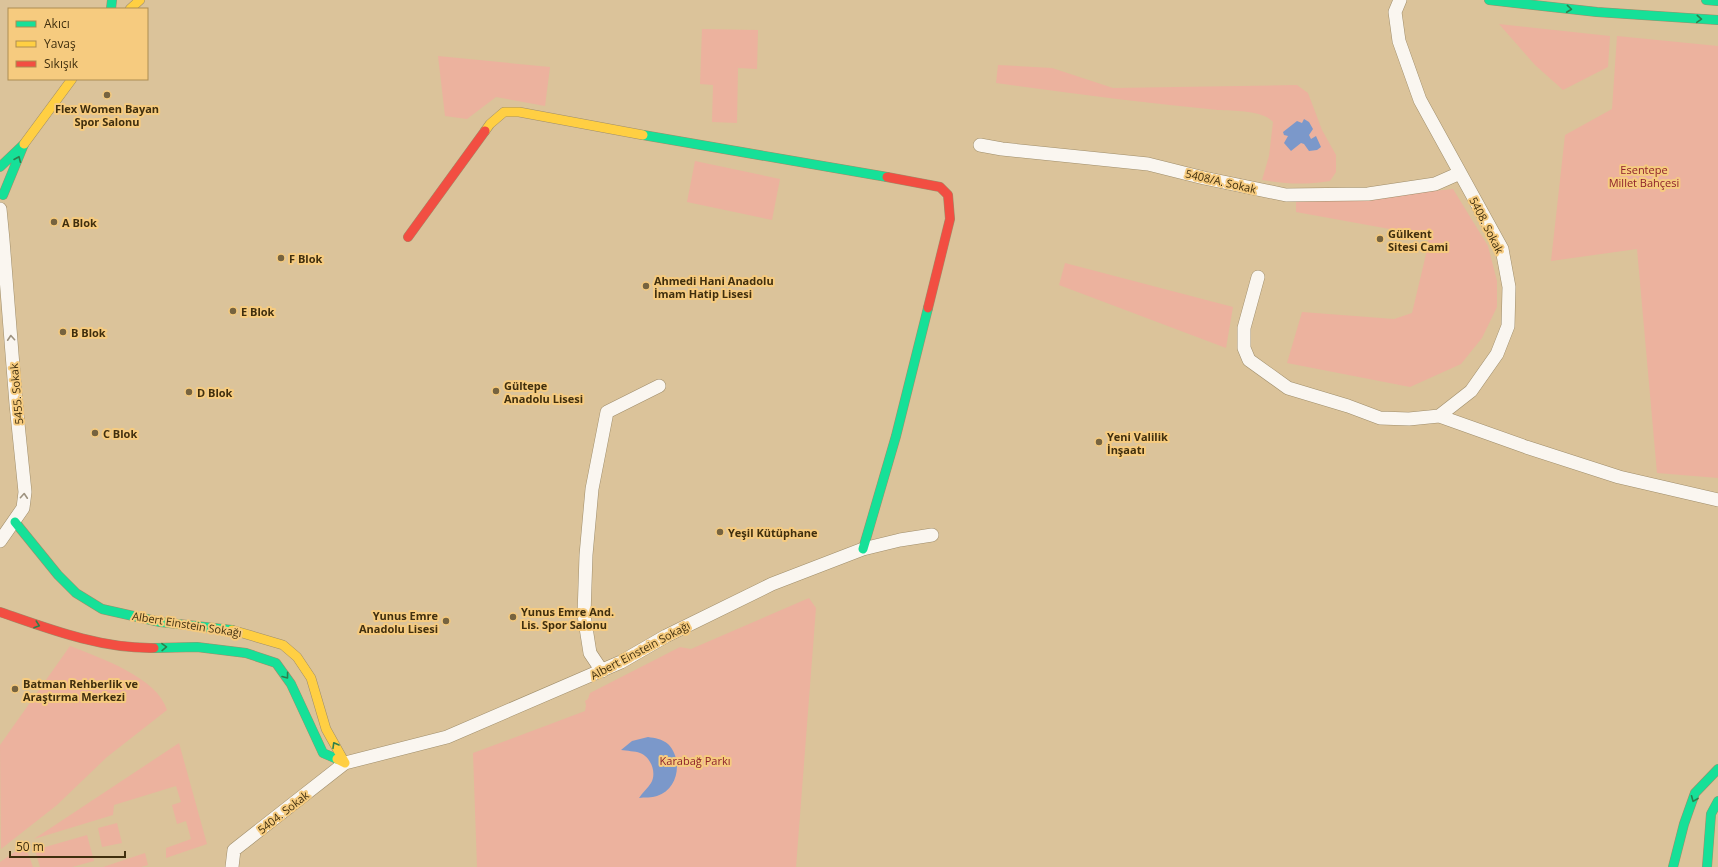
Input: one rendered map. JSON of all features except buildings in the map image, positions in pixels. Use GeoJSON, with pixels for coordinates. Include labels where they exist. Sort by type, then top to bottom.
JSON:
{"type":"FeatureCollection","features":[{"type":"Feature","properties":{"kind":"main road"},"geometry":{"type":"LineString","coordinates":[[126,8],[132,0]]}},
{"type":"Feature","properties":{"kind":"main road"},"geometry":{"type":"LineString","coordinates":[[131,8],[140,0]]}},
{"type":"Feature","properties":{"kind":"main road"},"geometry":{"type":"LineString","coordinates":[[1489,0],[1597,12],[1718,20]]}},
{"type":"Feature","properties":{"kind":"main road"},"geometry":{"type":"LineString","coordinates":[[1706,0],[1718,1]]}},
{"type":"Feature","properties":{"kind":"main road"},"geometry":{"type":"LineString","coordinates":[[0,168],[24,144],[71,80]]}},
{"type":"Feature","properties":{"kind":"main road"},"geometry":{"type":"LineString","coordinates":[[408,237],[490,124],[504,112],[519,112],[697,145],[914,181],[940,187],[948,195],[950,219],[896,436],[863,549]]}},
{"type":"Feature","properties":{"kind":"main road"},"geometry":{"type":"LineString","coordinates":[[0,210],[3,202],[1,192],[24,144]]}},
{"type":"Feature","properties":{"kind":"main road","name":"Albert Einstein Sokağı"},"geometry":{"type":"LineString","coordinates":[[15,522],[58,575],[76,593],[102,609],[160,622],[238,631],[284,645],[297,657],[311,678],[326,729],[346,763]]}},
{"type":"Feature","properties":{"kind":"main road","name":"Albert Einstein Sokağı"},"geometry":{"type":"LineString","coordinates":[[0,612],[64,634],[135,648],[197,647],[246,653],[276,663],[291,684],[323,753],[346,763]]}},
{"type":"Feature","properties":{"kind":"main road"},"geometry":{"type":"LineString","coordinates":[[1673,867],[1684,824],[1695,794],[1718,769]]}},
{"type":"Feature","properties":{"kind":"main road"},"geometry":{"type":"LineString","coordinates":[[1707,867],[1711,814],[1718,801]]}},
{"type":"Feature","properties":{"kind":"street","name":"5408. Sokak"},"geometry":{"type":"LineString","coordinates":[[1400,0],[1395,12],[1399,41],[1420,100],[1502,249],[1509,287],[1508,326],[1497,354],[1471,391],[1439,416]]}},
{"type":"Feature","properties":{"kind":"street","name":"5408/A. Sokak"},"geometry":{"type":"LineString","coordinates":[[980,145],[1002,149],[1148,164],[1204,178],[1286,195],[1368,194],[1435,184],[1460,173]]}},
{"type":"Feature","properties":{"kind":"street","name":"5455. Sokak"},"geometry":{"type":"LineString","coordinates":[[0,210],[25,492],[23,508],[15,522],[0,541]]}},
{"type":"Feature","properties":{"kind":"street"},"geometry":{"type":"LineString","coordinates":[[1258,277],[1244,328],[1244,348],[1249,360],[1288,388],[1348,406],[1380,418],[1409,419],[1439,416],[1526,447],[1618,477],[1718,500]]}},
{"type":"Feature","properties":{"kind":"street"},"geometry":{"type":"LineString","coordinates":[[602,671],[590,654],[584,615],[586,555],[592,489],[607,412],[659,386]]}},
{"type":"Feature","properties":{"kind":"street","name":"Albert Einstein Sokağı"},"geometry":{"type":"LineString","coordinates":[[346,763],[447,737],[513,707],[602,671],[621,662],[666,636],[772,584],[863,549],[900,540],[932,535]]}},
{"type":"Feature","properties":{"kind":"street","name":"5404. Sokak"},"geometry":{"type":"LineString","coordinates":[[232,867],[234,850],[346,763]]}},
{"type":"Feature","properties":{"kind":"green space"},"geometry":{"type":"Polygon","coordinates":[[[1499,24],[1610,36],[1608,67],[1563,90],[1535,65],[1499,24]]]}},
{"type":"Feature","properties":{"kind":"green space"},"geometry":{"type":"Polygon","coordinates":[[[702,29],[758,30],[757,69],[738,68],[737,123],[712,122],[713,85],[700,84],[702,29]]]}},
{"type":"Feature","properties":{"kind":"green space","name":"Esentepe Millet Bahçesi"},"geometry":{"type":"Polygon","coordinates":[[[1617,36],[1718,46],[1718,478],[1657,473],[1637,249],[1551,261],[1565,135],[1612,109],[1617,36]]]}},
{"type":"Feature","properties":{"kind":"green space"},"geometry":{"type":"Polygon","coordinates":[[[438,56],[550,67],[545,106],[496,97],[467,119],[445,116],[438,56]]]}},
{"type":"Feature","properties":{"kind":"green space"},"geometry":{"type":"Polygon","coordinates":[[[998,65],[1052,68],[1113,88],[1297,85],[1308,93],[1322,130],[1336,155],[1336,172],[1330,181],[1312,183],[1296,184],[1262,180],[1269,156],[1273,122],[1262,115],[996,83],[998,65]]]}},
{"type":"Feature","properties":{"kind":"green space"},"geometry":{"type":"Polygon","coordinates":[[[695,161],[780,179],[772,220],[687,202],[695,161]]]}},
{"type":"Feature","properties":{"kind":"green space"},"geometry":{"type":"Polygon","coordinates":[[[1453,189],[1488,246],[1497,281],[1497,307],[1482,338],[1461,364],[1410,387],[1287,363],[1302,312],[1394,319],[1412,313],[1428,246],[1428,236],[1296,212],[1296,200],[1332,201],[1453,189]]]}},
{"type":"Feature","properties":{"kind":"green space"},"geometry":{"type":"Polygon","coordinates":[[[1065,263],[1233,307],[1226,348],[1059,285],[1065,263]]]}},
{"type":"Feature","properties":{"kind":"green space","name":"Karabağ Parkı"},"geometry":{"type":"Polygon","coordinates":[[[809,598],[816,608],[796,867],[477,867],[473,753],[585,711],[585,701],[588,699],[590,693],[680,647],[691,649],[809,598]]]}},
{"type":"Feature","properties":{"kind":"green space"},"geometry":{"type":"Polygon","coordinates":[[[70,646],[96,656],[140,678],[161,698],[167,710],[107,757],[57,805],[1,849],[0,745],[70,646]]]}},
{"type":"Feature","properties":{"kind":"green space"},"geometry":{"type":"Polygon","coordinates":[[[179,743],[207,844],[166,858],[166,848],[191,839],[186,821],[177,824],[172,805],[181,802],[176,786],[114,805],[113,815],[34,839],[179,743]]]}},
{"type":"Feature","properties":{"kind":"green space"},"geometry":{"type":"Polygon","coordinates":[[[117,823],[122,843],[102,847],[98,828],[117,823]]]}},
{"type":"Feature","properties":{"kind":"green space"},"geometry":{"type":"Polygon","coordinates":[[[87,835],[94,861],[72,867],[40,867],[35,850],[87,835]]]}},
{"type":"Feature","properties":{"kind":"green space"},"geometry":{"type":"Polygon","coordinates":[[[25,845],[33,867],[0,867],[0,862],[25,845]]]}},
{"type":"Feature","properties":{"kind":"green space"},"geometry":{"type":"Polygon","coordinates":[[[145,853],[148,865],[141,867],[103,867],[145,853]]]}},
{"type":"Feature","properties":{"kind":"water"},"geometry":{"type":"Polygon","coordinates":[[[1304,119],[1309,122],[1313,129],[1309,135],[1311,139],[1316,136],[1321,147],[1317,150],[1309,151],[1304,144],[1301,143],[1291,151],[1284,143],[1288,136],[1284,135],[1283,132],[1297,121],[1302,123],[1304,119]]]}},
{"type":"Feature","properties":{"kind":"water"},"geometry":{"type":"Polygon","coordinates":[[[648,737],[666,742],[673,750],[676,757],[676,773],[670,787],[664,792],[655,797],[639,798],[653,779],[652,766],[644,755],[633,751],[621,750],[632,741],[648,737]]]}},
{"type":"Feature","properties":{"kind":"traffic: fast"},"geometry":{"type":"LineString","coordinates":[[111,8],[112,0]]}},
{"type":"Feature","properties":{"kind":"traffic: fast"},"geometry":{"type":"LineString","coordinates":[[1489,0],[1597,12],[1718,20]]}},
{"type":"Feature","properties":{"kind":"traffic: fast"},"geometry":{"type":"LineString","coordinates":[[1706,0],[1718,1]]}},
{"type":"Feature","properties":{"kind":"traffic: fast"},"geometry":{"type":"LineString","coordinates":[[643,135],[887,177]]}},
{"type":"Feature","properties":{"kind":"traffic: fast"},"geometry":{"type":"LineString","coordinates":[[0,167],[24,144],[3,195]]}},
{"type":"Feature","properties":{"kind":"traffic: fast"},"geometry":{"type":"LineString","coordinates":[[863,549],[896,436],[928,308]]}},
{"type":"Feature","properties":{"kind":"traffic: fast"},"geometry":{"type":"LineString","coordinates":[[15,522],[58,575],[76,593],[102,609],[160,622],[232,630]]}},
{"type":"Feature","properties":{"kind":"traffic: fast"},"geometry":{"type":"LineString","coordinates":[[154,648],[197,647],[246,653],[276,663],[291,684],[323,753],[337,759]]}},
{"type":"Feature","properties":{"kind":"traffic: fast"},"geometry":{"type":"LineString","coordinates":[[1673,867],[1684,824],[1695,793],[1718,769]]}},
{"type":"Feature","properties":{"kind":"traffic: fast"},"geometry":{"type":"LineString","coordinates":[[1707,867],[1711,814],[1718,801]]}},
{"type":"Feature","properties":{"kind":"traffic: slow"},"geometry":{"type":"LineString","coordinates":[[131,8],[140,0]]}},
{"type":"Feature","properties":{"kind":"traffic: slow"},"geometry":{"type":"LineString","coordinates":[[24,144],[71,80]]}},
{"type":"Feature","properties":{"kind":"traffic: slow"},"geometry":{"type":"LineString","coordinates":[[485,131],[490,124],[504,112],[519,112],[643,135]]}},
{"type":"Feature","properties":{"kind":"traffic: slow"},"geometry":{"type":"LineString","coordinates":[[232,630],[283,645],[297,657],[311,678],[326,729],[345,763],[337,759]]}},
{"type":"Feature","properties":{"kind":"traffic: jam"},"geometry":{"type":"LineString","coordinates":[[408,237],[485,131]]}},
{"type":"Feature","properties":{"kind":"traffic: jam"},"geometry":{"type":"LineString","coordinates":[[887,177],[940,187],[948,195],[950,219],[928,308]]}},
{"type":"Feature","properties":{"kind":"traffic: jam"},"geometry":{"type":"LineString","coordinates":[[0,612],[56,631],[95,642],[154,648]]}},
{"type":"Feature","properties":{"kind":"place","name":"Flex Women Bayan Spor Salonu"},"geometry":{"type":"Point","coordinates":[107,95]}},
{"type":"Feature","properties":{"kind":"place","name":"A Blok"},"geometry":{"type":"Point","coordinates":[54,222]}},
{"type":"Feature","properties":{"kind":"place","name":"Gülkent Sitesi Cami"},"geometry":{"type":"Point","coordinates":[1380,239]}},
{"type":"Feature","properties":{"kind":"place","name":"F Blok"},"geometry":{"type":"Point","coordinates":[281,258]}},
{"type":"Feature","properties":{"kind":"place","name":"Ahmedi Hani Anadolu İmam Hatip Lisesi"},"geometry":{"type":"Point","coordinates":[646,286]}},
{"type":"Feature","properties":{"kind":"place","name":"E Blok"},"geometry":{"type":"Point","coordinates":[233,311]}},
{"type":"Feature","properties":{"kind":"place","name":"B Blok"},"geometry":{"type":"Point","coordinates":[63,332]}},
{"type":"Feature","properties":{"kind":"place","name":"Gültepe Anadolu Lisesi"},"geometry":{"type":"Point","coordinates":[496,391]}},
{"type":"Feature","properties":{"kind":"place","name":"D Blok"},"geometry":{"type":"Point","coordinates":[189,392]}},
{"type":"Feature","properties":{"kind":"place","name":"C Blok"},"geometry":{"type":"Point","coordinates":[95,433]}},
{"type":"Feature","properties":{"kind":"place","name":"Yeni Valilik İnşaatı"},"geometry":{"type":"Point","coordinates":[1099,442]}},
{"type":"Feature","properties":{"kind":"place","name":"Yeşil Kütüphane"},"geometry":{"type":"Point","coordinates":[720,532]}},
{"type":"Feature","properties":{"kind":"place","name":"Yunus Emre And. Lis. Spor Salonu"},"geometry":{"type":"Point","coordinates":[513,617]}},
{"type":"Feature","properties":{"kind":"place","name":"Yunus Emre Anadolu Lisesi"},"geometry":{"type":"Point","coordinates":[446,621]}},
{"type":"Feature","properties":{"kind":"place","name":"Batman Rehberlik ve Araştırma Merkezi"},"geometry":{"type":"Point","coordinates":[15,689]}}]}
